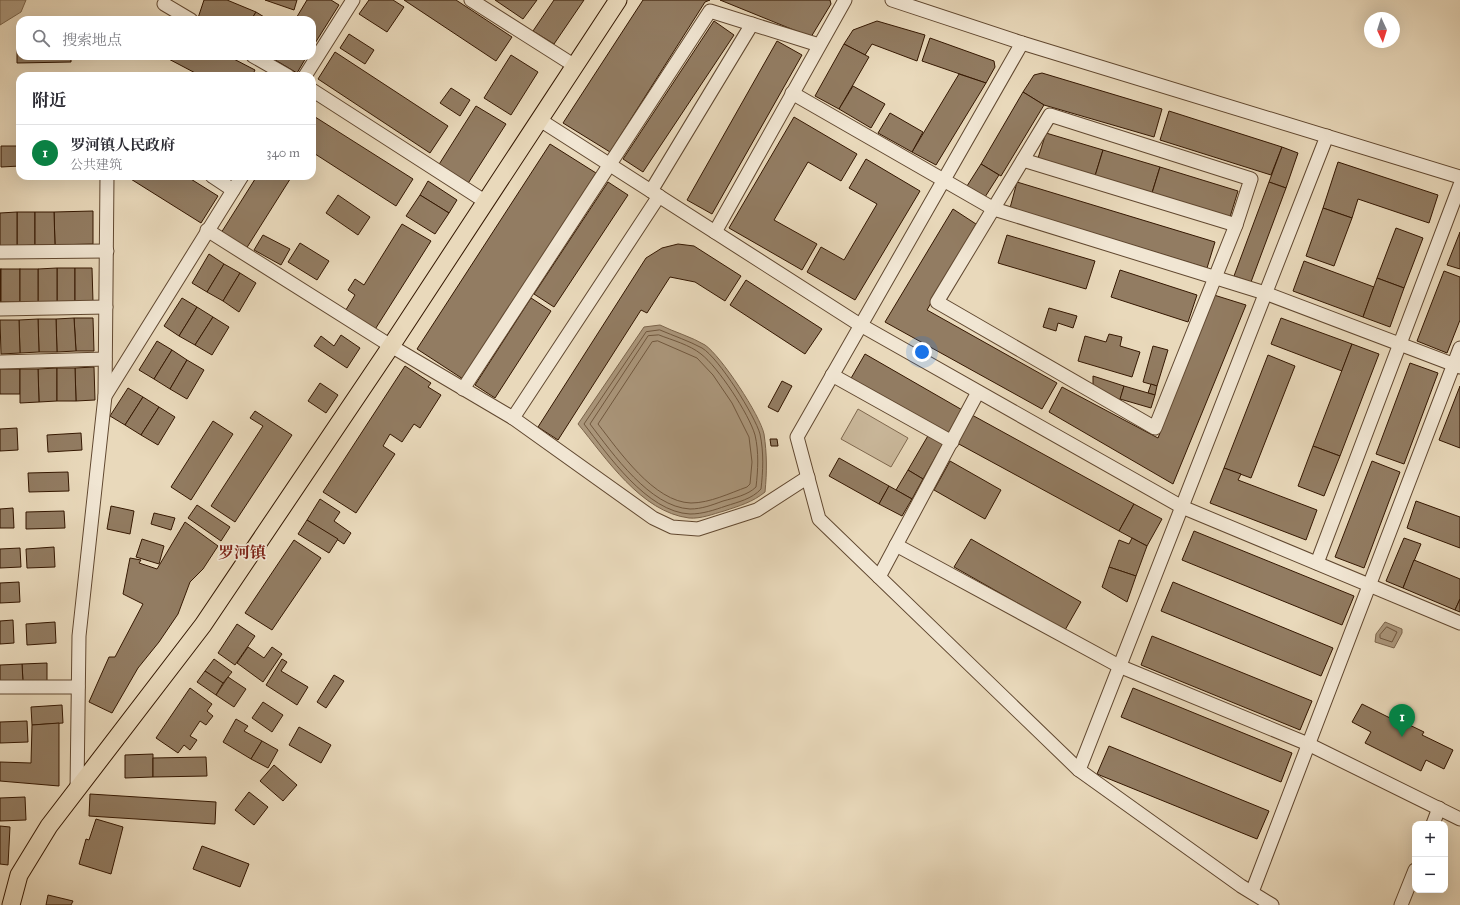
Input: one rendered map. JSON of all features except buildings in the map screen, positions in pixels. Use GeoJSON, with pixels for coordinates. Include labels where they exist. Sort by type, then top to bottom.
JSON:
{"type":"FeatureCollection","features":[{"type":"Feature","properties":{"kind":"main road"},"geometry":{"type":"LineString","coordinates":[[11,905],[19,875],[49,826],[203,625],[391,346],[618,0]]}},
{"type":"Feature","properties":{"kind":"street"},"geometry":{"type":"LineString","coordinates":[[316,59],[353,0]]}},
{"type":"Feature","properties":{"kind":"street"},"geometry":{"type":"LineString","coordinates":[[471,0],[575,66]]}},
{"type":"Feature","properties":{"kind":"street"},"geometry":{"type":"LineString","coordinates":[[715,232],[845,0]]}},
{"type":"Feature","properties":{"kind":"street"},"geometry":{"type":"LineString","coordinates":[[892,0],[1022,43],[1460,177]]}},
{"type":"Feature","properties":{"kind":"street"},"geometry":{"type":"LineString","coordinates":[[164,4],[184,16]]}},
{"type":"Feature","properties":{"kind":"street"},"geometry":{"type":"LineString","coordinates":[[463,389],[710,11],[819,45]]}},
{"type":"Feature","properties":{"kind":"street"},"geometry":{"type":"LineString","coordinates":[[513,418],[655,194],[752,24]]}},
{"type":"Feature","properties":{"kind":"street"},"geometry":{"type":"LineString","coordinates":[[1022,43],[797,437],[819,519],[1079,770],[1272,905]]}},
{"type":"Feature","properties":{"kind":"street"},"geometry":{"type":"LineString","coordinates":[[261,60],[281,72]]}},
{"type":"Feature","properties":{"kind":"street"},"geometry":{"type":"LineString","coordinates":[[308,72],[315,60]]}},
{"type":"Feature","properties":{"kind":"street"},"geometry":{"type":"LineString","coordinates":[[316,93],[486,202]]}},
{"type":"Feature","properties":{"kind":"street"},"geometry":{"type":"LineString","coordinates":[[792,93],[994,209],[1265,293],[1457,365]]}},
{"type":"Feature","properties":{"kind":"street"},"geometry":{"type":"LineString","coordinates":[[1050,114],[1251,179],[1236,225],[1155,428],[937,302],[1023,160],[1050,114]]}},
{"type":"Feature","properties":{"kind":"street"},"geometry":{"type":"LineString","coordinates":[[540,120],[861,326],[1182,507],[1460,623]]}},
{"type":"Feature","properties":{"kind":"street"},"geometry":{"type":"LineString","coordinates":[[1079,770],[1327,136]]}},
{"type":"Feature","properties":{"kind":"street"},"geometry":{"type":"LineString","coordinates":[[1023,160],[1236,225]]}},
{"type":"Feature","properties":{"kind":"street"},"geometry":{"type":"LineString","coordinates":[[77,790],[79,636],[105,396],[107,180]]}},
{"type":"Feature","properties":{"kind":"street"},"geometry":{"type":"LineString","coordinates":[[218,180],[233,190]]}},
{"type":"Feature","properties":{"kind":"street"},"geometry":{"type":"LineString","coordinates":[[105,396],[239,180]]}},
{"type":"Feature","properties":{"kind":"street"},"geometry":{"type":"LineString","coordinates":[[1316,563],[1460,186]]}},
{"type":"Feature","properties":{"kind":"street"},"geometry":{"type":"LineString","coordinates":[[207,230],[391,346],[513,418],[653,518],[672,527],[698,529],[757,510],[808,477]]}},
{"type":"Feature","properties":{"kind":"street"},"geometry":{"type":"LineString","coordinates":[[0,252],[106,251]]}},
{"type":"Feature","properties":{"kind":"street"},"geometry":{"type":"LineString","coordinates":[[0,308],[106,307]]}},
{"type":"Feature","properties":{"kind":"street"},"geometry":{"type":"LineString","coordinates":[[1252,892],[1369,585],[1457,365],[1460,348]]}},
{"type":"Feature","properties":{"kind":"street"},"geometry":{"type":"LineString","coordinates":[[0,362],[105,359]]}},
{"type":"Feature","properties":{"kind":"street"},"geometry":{"type":"LineString","coordinates":[[832,375],[952,442]]}},
{"type":"Feature","properties":{"kind":"street"},"geometry":{"type":"LineString","coordinates":[[879,577],[978,392]]}},
{"type":"Feature","properties":{"kind":"street"},"geometry":{"type":"LineString","coordinates":[[896,545],[1120,666],[1308,744],[1460,818]]}},
{"type":"Feature","properties":{"kind":"street"},"geometry":{"type":"LineString","coordinates":[[0,687],[78,687]]}},
{"type":"Feature","properties":{"kind":"street"},"geometry":{"type":"LineString","coordinates":[[1434,821],[1439,808]]}},
{"type":"Feature","properties":{"kind":"street"},"geometry":{"type":"LineString","coordinates":[[1401,905],[1412,878]]}},
{"type":"Feature","properties":{"kind":"shaded area"},"geometry":{"type":"Polygon","coordinates":[[[858,409],[908,438],[891,467],[841,439],[858,409]]]}},
{"type":"Feature","properties":{"kind":"water"},"geometry":{"type":"Polygon","coordinates":[[[0,0],[26,0],[21,12],[0,25],[0,0]]]}},
{"type":"Feature","properties":{"kind":"water"},"geometry":{"type":"Polygon","coordinates":[[[660,325],[705,345],[712,351],[730,373],[748,400],[761,425],[766,449],[765,492],[756,498],[735,507],[702,517],[689,518],[672,514],[655,506],[626,482],[578,424],[644,327],[660,325]]]}},
{"type":"Feature","properties":{"kind":"water"},"geometry":{"type":"Polygon","coordinates":[[[1385,622],[1402,629],[1402,633],[1394,648],[1375,642],[1376,634],[1385,622]]]}},
{"type":"Feature","properties":{"kind":"place","name":"罗河镇人民政府"},"geometry":{"type":"Point","coordinates":[1402,737]}},
{"type":"Feature","properties":{"kind":"district","name":"罗河镇"},"geometry":{"type":"Point","coordinates":[242,552]}}]}
